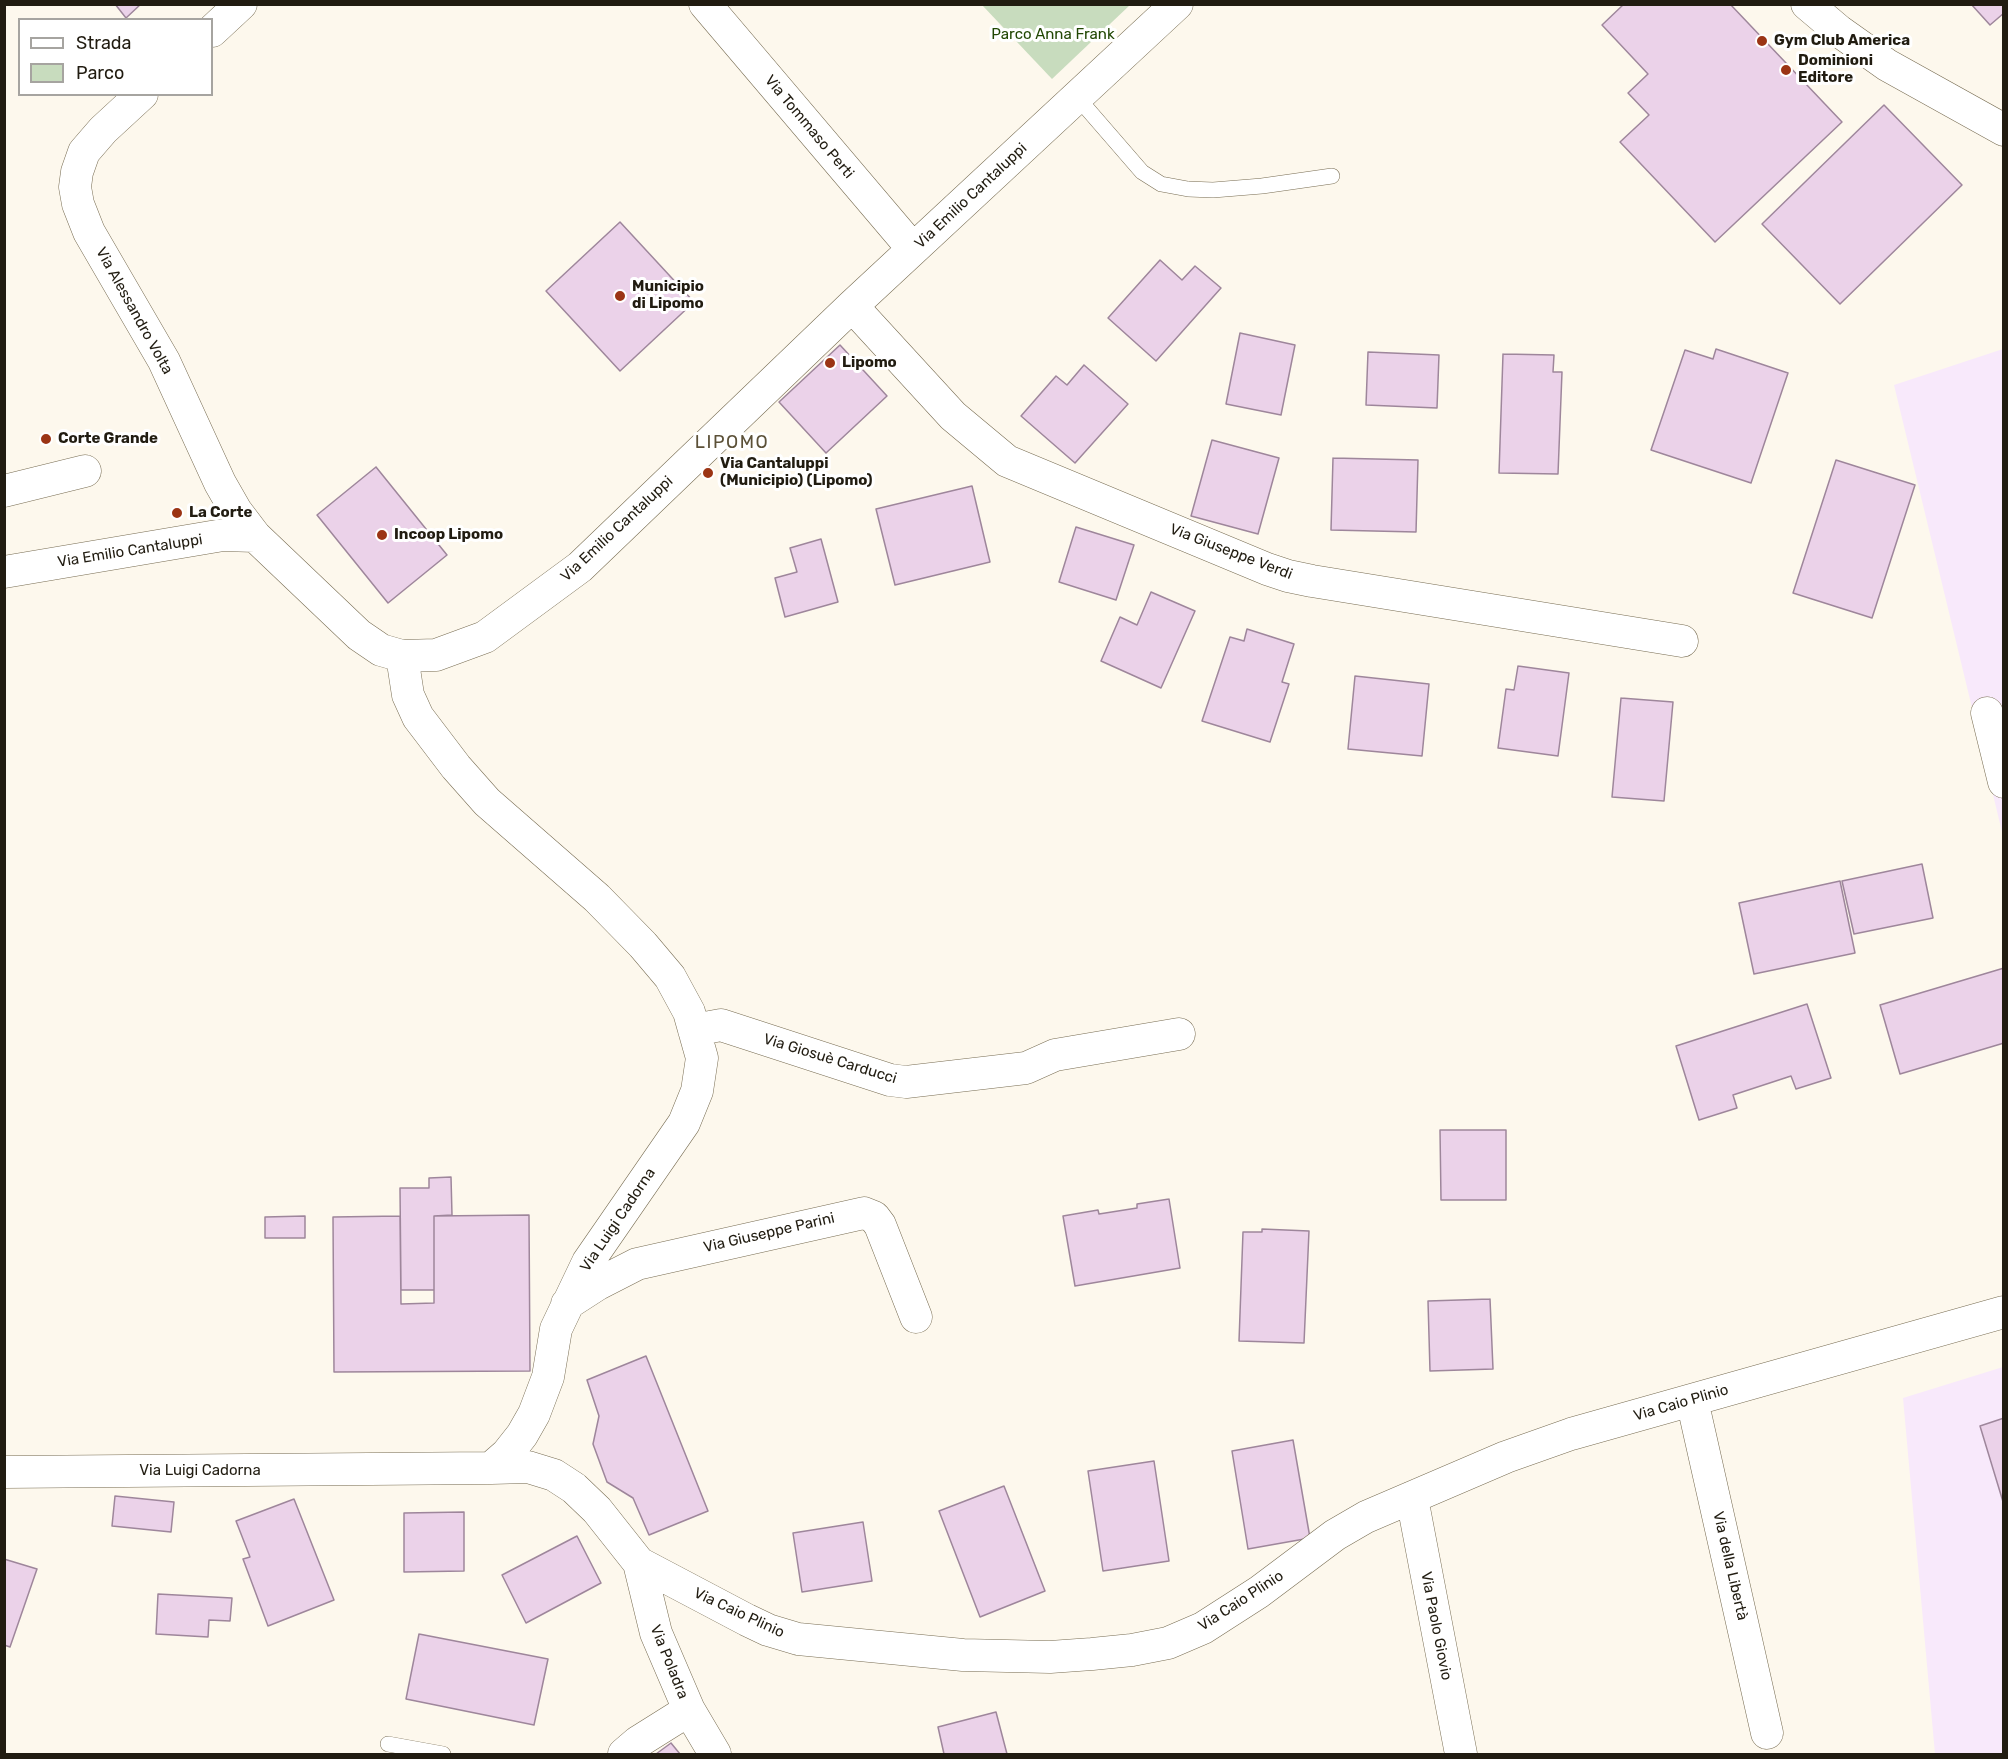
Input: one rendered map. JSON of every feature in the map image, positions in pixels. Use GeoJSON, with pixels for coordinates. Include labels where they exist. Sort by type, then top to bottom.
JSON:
{"type":"FeatureCollection","features":[{"type":"Feature","properties":{"kind":"street"},"geometry":{"type":"LineString","coordinates":[[213,30],[241,4]]}},
{"type":"Feature","properties":{"kind":"street","name":"Via Tommaso Perti"},"geometry":{"type":"LineString","coordinates":[[705,4],[913,249]]}},
{"type":"Feature","properties":{"kind":"street","name":"Via Emilio Cantaluppi"},"geometry":{"type":"LineString","coordinates":[[4,572],[223,535],[255,536],[359,635],[381,650],[402,656],[436,655],[456,650],[485,637],[580,567],[852,306],[1177,4]]}},
{"type":"Feature","properties":{"kind":"street"},"geometry":{"type":"LineString","coordinates":[[1807,4],[1839,31],[1887,65],[2004,130]]}},
{"type":"Feature","properties":{"kind":"street","name":"Via Alessandro Volta"},"geometry":{"type":"LineString","coordinates":[[140,96],[102,130],[84,152],[76,172],[75,187],[78,204],[97,247],[164,362],[220,483],[236,511],[255,536]]}},
{"type":"Feature","properties":{"kind":"street","name":"Via Giuseppe Verdi"},"geometry":{"type":"LineString","coordinates":[[852,306],[953,416],[1007,461],[1267,569],[1312,581],[1682,641]]}},
{"type":"Feature","properties":{"kind":"street"},"geometry":{"type":"LineString","coordinates":[[4,491],[85,471]]}},
{"type":"Feature","properties":{"kind":"street","name":"Via Luigi Cadorna"},"geometry":{"type":"LineString","coordinates":[[4,1472],[491,1468],[507,1454],[522,1435],[542,1398],[556,1329],[588,1262],[684,1123],[697,1091],[702,1058],[689,1012],[670,977],[643,945],[597,898],[486,802],[456,767],[418,717],[408,695],[402,656]]}},
{"type":"Feature","properties":{"kind":"street"},"geometry":{"type":"LineString","coordinates":[[1987,713],[2004,782]]}},
{"type":"Feature","properties":{"kind":"street","name":"Via Giosuè Carducci"},"geometry":{"type":"LineString","coordinates":[[694,1030],[721,1026],[890,1080],[906,1082],[1026,1068],[1055,1055],[1179,1034]]}},
{"type":"Feature","properties":{"kind":"street","name":"Via Giuseppe Parini"},"geometry":{"type":"LineString","coordinates":[[567,1304],[598,1284],[637,1264],[864,1213],[874,1216],[880,1225],[915,1317]]}},
{"type":"Feature","properties":{"kind":"street","name":"Via Caio Plinio"},"geometry":{"type":"LineString","coordinates":[[491,1468],[528,1467],[554,1475],[574,1488],[597,1510],[639,1563],[747,1620],[768,1630],[798,1639],[963,1655],[1050,1657],[1132,1650],[1168,1643],[1203,1628],[1259,1592],[1335,1535],[1366,1517],[1506,1456],[1571,1434],[2004,1312]]}},
{"type":"Feature","properties":{"kind":"street","name":"Via della Libertà"},"geometry":{"type":"LineString","coordinates":[[1692,1400],[1767,1733]]}},
{"type":"Feature","properties":{"kind":"street","name":"Via Paolo Giovio"},"geometry":{"type":"LineString","coordinates":[[1412,1498],[1461,1755]]}},
{"type":"Feature","properties":{"kind":"street","name":"Via Poladra"},"geometry":{"type":"LineString","coordinates":[[639,1563],[656,1633],[689,1710],[715,1755]]}},
{"type":"Feature","properties":{"kind":"street"},"geometry":{"type":"LineString","coordinates":[[624,1755],[638,1742],[689,1710]]}},
{"type":"Feature","properties":{"kind":"lane"},"geometry":{"type":"LineString","coordinates":[[1077,97],[1142,172],[1161,184],[1188,189],[1213,190],[1332,176]]}},
{"type":"Feature","properties":{"kind":"lane"},"geometry":{"type":"LineString","coordinates":[[388,1744],[443,1755]]}},
{"type":"Feature","properties":{"kind":"shaded area"},"geometry":{"type":"Polygon","coordinates":[[[2003,349],[2003,836],[1894,385],[2003,349]]]}},
{"type":"Feature","properties":{"kind":"shaded area"},"geometry":{"type":"Polygon","coordinates":[[[2003,1367],[2003,1754],[1935,1754],[1903,1398],[2003,1367]]]}},
{"type":"Feature","properties":{"kind":"green space","name":"Parco Anna Frank"},"geometry":{"type":"Polygon","coordinates":[[[982,5],[1130,5],[1052,79],[982,5]]]}},
{"type":"Feature","properties":{"kind":"building"},"geometry":{"type":"Polygon","coordinates":[[[115,4],[141,4],[126,18],[115,4]]]}},
{"type":"Feature","properties":{"kind":"building"},"geometry":{"type":"Polygon","coordinates":[[[1624,4],[1730,4],[1842,122],[1715,242],[1620,142],[1649,115],[1628,93],[1648,74],[1602,25],[1624,4]]]}},
{"type":"Feature","properties":{"kind":"building"},"geometry":{"type":"Polygon","coordinates":[[[1971,4],[2004,4],[2004,13],[1990,25],[1971,4]]]}},
{"type":"Feature","properties":{"kind":"building"},"geometry":{"type":"Polygon","coordinates":[[[1884,105],[1962,185],[1840,304],[1762,224],[1884,105]]]}},
{"type":"Feature","properties":{"kind":"building","name":"Municipio di Lipomo"},"geometry":{"type":"Polygon","coordinates":[[[620,222],[694,302],[620,371],[546,291],[620,222]]]}},
{"type":"Feature","properties":{"kind":"building"},"geometry":{"type":"Polygon","coordinates":[[[1160,260],[1182,280],[1195,266],[1221,288],[1156,361],[1108,318],[1160,260]]]}},
{"type":"Feature","properties":{"kind":"building"},"geometry":{"type":"Polygon","coordinates":[[[1240,333],[1295,345],[1281,415],[1226,404],[1240,333]]]}},
{"type":"Feature","properties":{"kind":"building"},"geometry":{"type":"Polygon","coordinates":[[[840,345],[887,396],[826,453],[779,402],[840,345]]]}},
{"type":"Feature","properties":{"kind":"building"},"geometry":{"type":"Polygon","coordinates":[[[1716,349],[1788,373],[1751,483],[1651,450],[1685,350],[1713,359],[1716,349]]]}},
{"type":"Feature","properties":{"kind":"building"},"geometry":{"type":"Polygon","coordinates":[[[1368,352],[1439,355],[1437,408],[1366,405],[1368,352]]]}},
{"type":"Feature","properties":{"kind":"building"},"geometry":{"type":"Polygon","coordinates":[[[1503,354],[1554,355],[1553,372],[1562,372],[1558,474],[1499,473],[1503,354]]]}},
{"type":"Feature","properties":{"kind":"building"},"geometry":{"type":"Polygon","coordinates":[[[1084,365],[1128,404],[1075,463],[1021,416],[1056,376],[1067,385],[1084,365]]]}},
{"type":"Feature","properties":{"kind":"building"},"geometry":{"type":"Polygon","coordinates":[[[1212,440],[1279,458],[1258,534],[1191,516],[1212,440]]]}},
{"type":"Feature","properties":{"kind":"building"},"geometry":{"type":"Polygon","coordinates":[[[1333,458],[1418,460],[1416,532],[1331,530],[1333,458]]]}},
{"type":"Feature","properties":{"kind":"building"},"geometry":{"type":"Polygon","coordinates":[[[1836,460],[1915,485],[1872,618],[1793,593],[1836,460]]]}},
{"type":"Feature","properties":{"kind":"building","name":"Incoop Lipomo"},"geometry":{"type":"Polygon","coordinates":[[[376,467],[447,555],[388,603],[317,515],[376,467]]]}},
{"type":"Feature","properties":{"kind":"building"},"geometry":{"type":"Polygon","coordinates":[[[972,486],[990,562],[895,585],[876,509],[972,486]]]}},
{"type":"Feature","properties":{"kind":"building"},"geometry":{"type":"Polygon","coordinates":[[[1076,527],[1134,545],[1116,600],[1059,582],[1076,527]]]}},
{"type":"Feature","properties":{"kind":"building"},"geometry":{"type":"Polygon","coordinates":[[[821,539],[838,602],[785,617],[775,578],[797,572],[790,548],[821,539]]]}},
{"type":"Feature","properties":{"kind":"building"},"geometry":{"type":"Polygon","coordinates":[[[1151,592],[1195,611],[1161,688],[1101,661],[1120,617],[1137,625],[1151,592]]]}},
{"type":"Feature","properties":{"kind":"building"},"geometry":{"type":"Polygon","coordinates":[[[1247,629],[1294,644],[1282,682],[1289,684],[1270,742],[1202,721],[1230,637],[1244,641],[1247,629]]]}},
{"type":"Feature","properties":{"kind":"building"},"geometry":{"type":"Polygon","coordinates":[[[1518,666],[1569,673],[1558,756],[1498,748],[1506,689],[1514,690],[1518,666]]]}},
{"type":"Feature","properties":{"kind":"building"},"geometry":{"type":"Polygon","coordinates":[[[1355,676],[1429,684],[1422,756],[1348,749],[1355,676]]]}},
{"type":"Feature","properties":{"kind":"building"},"geometry":{"type":"Polygon","coordinates":[[[1621,698],[1673,702],[1664,801],[1612,797],[1621,698]]]}},
{"type":"Feature","properties":{"kind":"building"},"geometry":{"type":"Polygon","coordinates":[[[1922,864],[1933,918],[1854,934],[1842,881],[1922,864]]]}},
{"type":"Feature","properties":{"kind":"building"},"geometry":{"type":"Polygon","coordinates":[[[1840,881],[1855,953],[1754,974],[1739,903],[1840,881]]]}},
{"type":"Feature","properties":{"kind":"building"},"geometry":{"type":"Polygon","coordinates":[[[2004,968],[2004,1043],[1900,1074],[1880,1005],[2004,968]]]}},
{"type":"Feature","properties":{"kind":"building"},"geometry":{"type":"Polygon","coordinates":[[[1807,1004],[1831,1078],[1796,1089],[1791,1076],[1733,1095],[1737,1108],[1699,1120],[1676,1046],[1807,1004]]]}},
{"type":"Feature","properties":{"kind":"building"},"geometry":{"type":"Polygon","coordinates":[[[1440,1130],[1506,1130],[1506,1200],[1441,1200],[1440,1130]]]}},
{"type":"Feature","properties":{"kind":"building"},"geometry":{"type":"Polygon","coordinates":[[[451,1177],[452,1215],[434,1216],[434,1290],[401,1290],[400,1188],[429,1188],[429,1178],[451,1177]]]}},
{"type":"Feature","properties":{"kind":"building"},"geometry":{"type":"Polygon","coordinates":[[[1169,1199],[1180,1268],[1075,1286],[1063,1216],[1098,1210],[1099,1214],[1137,1208],[1137,1204],[1169,1199]]]}},
{"type":"Feature","properties":{"kind":"building"},"geometry":{"type":"Polygon","coordinates":[[[529,1215],[530,1371],[334,1372],[333,1217],[400,1216],[401,1304],[434,1303],[434,1216],[529,1215]]]}},
{"type":"Feature","properties":{"kind":"building"},"geometry":{"type":"Polygon","coordinates":[[[305,1216],[305,1238],[265,1238],[265,1217],[305,1216]]]}},
{"type":"Feature","properties":{"kind":"building"},"geometry":{"type":"Polygon","coordinates":[[[1262,1229],[1309,1231],[1304,1343],[1239,1341],[1243,1232],[1262,1232],[1262,1229]]]}},
{"type":"Feature","properties":{"kind":"building"},"geometry":{"type":"Polygon","coordinates":[[[1490,1299],[1493,1369],[1430,1371],[1428,1301],[1490,1299]]]}},
{"type":"Feature","properties":{"kind":"building"},"geometry":{"type":"Polygon","coordinates":[[[646,1356],[708,1511],[649,1535],[633,1498],[607,1482],[593,1444],[599,1416],[587,1380],[646,1356]]]}},
{"type":"Feature","properties":{"kind":"building"},"geometry":{"type":"Polygon","coordinates":[[[2004,1418],[2004,1505],[1980,1426],[2004,1418]]]}},
{"type":"Feature","properties":{"kind":"building"},"geometry":{"type":"Polygon","coordinates":[[[1293,1440],[1310,1538],[1248,1549],[1232,1451],[1293,1440]]]}},
{"type":"Feature","properties":{"kind":"building"},"geometry":{"type":"Polygon","coordinates":[[[1154,1461],[1169,1561],[1103,1571],[1088,1471],[1154,1461]]]}},
{"type":"Feature","properties":{"kind":"building"},"geometry":{"type":"Polygon","coordinates":[[[1004,1486],[1045,1591],[980,1617],[939,1511],[1004,1486]]]}},
{"type":"Feature","properties":{"kind":"building"},"geometry":{"type":"Polygon","coordinates":[[[115,1496],[174,1502],[171,1532],[112,1526],[115,1496]]]}},
{"type":"Feature","properties":{"kind":"building"},"geometry":{"type":"Polygon","coordinates":[[[294,1499],[334,1600],[268,1626],[243,1559],[250,1557],[236,1521],[294,1499]]]}},
{"type":"Feature","properties":{"kind":"building"},"geometry":{"type":"Polygon","coordinates":[[[464,1512],[464,1571],[404,1572],[404,1513],[464,1512]]]}},
{"type":"Feature","properties":{"kind":"building"},"geometry":{"type":"Polygon","coordinates":[[[863,1522],[872,1581],[802,1592],[793,1533],[863,1522]]]}},
{"type":"Feature","properties":{"kind":"building"},"geometry":{"type":"Polygon","coordinates":[[[577,1536],[601,1583],[526,1623],[502,1575],[577,1536]]]}},
{"type":"Feature","properties":{"kind":"building"},"geometry":{"type":"Polygon","coordinates":[[[4,1559],[37,1569],[10,1647],[4,1645],[4,1559]]]}},
{"type":"Feature","properties":{"kind":"building"},"geometry":{"type":"Polygon","coordinates":[[[158,1594],[232,1598],[230,1621],[209,1620],[208,1637],[156,1634],[158,1594]]]}},
{"type":"Feature","properties":{"kind":"building"},"geometry":{"type":"Polygon","coordinates":[[[419,1634],[548,1659],[534,1725],[406,1699],[419,1634]]]}},
{"type":"Feature","properties":{"kind":"building"},"geometry":{"type":"Polygon","coordinates":[[[996,1712],[1007,1754],[944,1754],[938,1727],[996,1712]]]}},
{"type":"Feature","properties":{"kind":"building"},"geometry":{"type":"Polygon","coordinates":[[[671,1743],[680,1754],[656,1754],[671,1743]]]}},
{"type":"Feature","properties":{"kind":"place","name":"Gym Club America"},"geometry":{"type":"Point","coordinates":[1762,41]}},
{"type":"Feature","properties":{"kind":"place","name":"Dominioni Editore"},"geometry":{"type":"Point","coordinates":[1786,70]}},
{"type":"Feature","properties":{"kind":"place","name":"Municipio di Lipomo"},"geometry":{"type":"Point","coordinates":[620,296]}},
{"type":"Feature","properties":{"kind":"place","name":"Lipomo"},"geometry":{"type":"Point","coordinates":[830,363]}},
{"type":"Feature","properties":{"kind":"place","name":"Corte Grande"},"geometry":{"type":"Point","coordinates":[46,439]}},
{"type":"Feature","properties":{"kind":"place","name":"Via Cantaluppi (Municipio) (Lipomo)"},"geometry":{"type":"Point","coordinates":[708,473]}},
{"type":"Feature","properties":{"kind":"place","name":"La Corte"},"geometry":{"type":"Point","coordinates":[177,513]}},
{"type":"Feature","properties":{"kind":"place","name":"Incoop Lipomo"},"geometry":{"type":"Point","coordinates":[382,535]}},
{"type":"Feature","properties":{"kind":"district","name":"LIPOMO"},"geometry":{"type":"Point","coordinates":[732,443]}}]}
